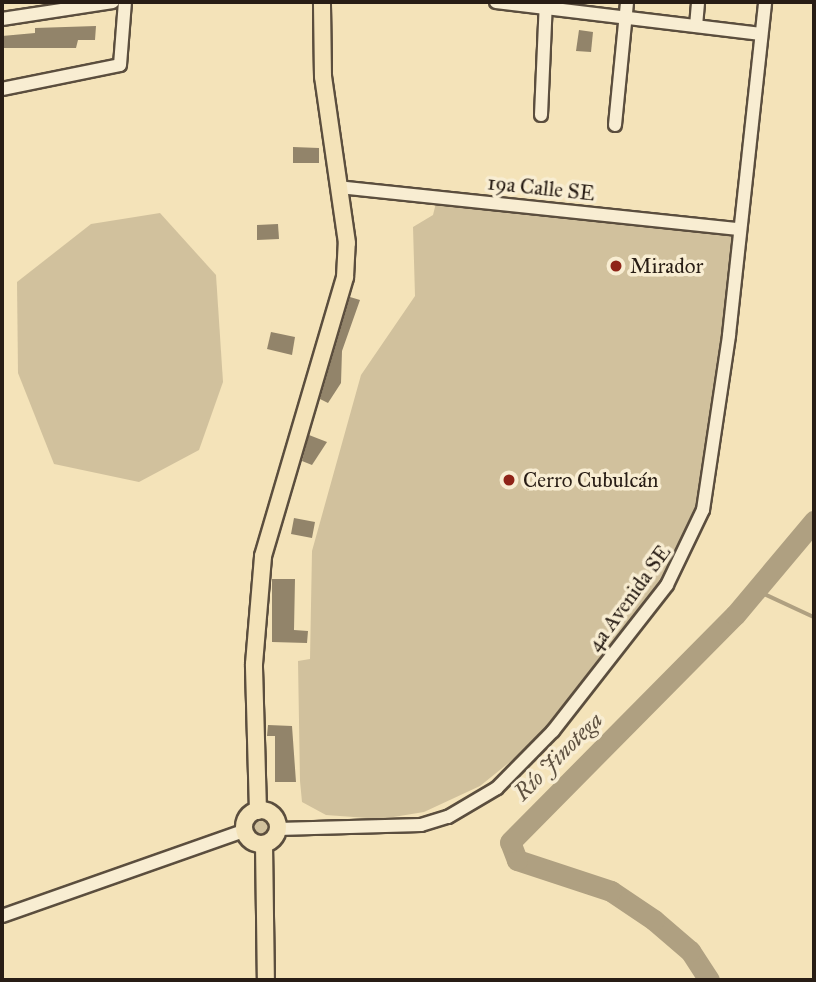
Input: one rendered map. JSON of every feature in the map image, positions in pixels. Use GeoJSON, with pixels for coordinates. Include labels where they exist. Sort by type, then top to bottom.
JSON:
{"type":"FeatureCollection","features":[{"type":"Feature","properties":{"kind":"main road"},"geometry":{"type":"LineString","coordinates":[[258,811],[259,586],[273,505],[339,307],[347,243],[323,77],[322,2]]}},
{"type":"Feature","properties":{"kind":"main road"},"geometry":{"type":"LineString","coordinates":[[258,811],[272,815],[278,829],[264,844],[266,980]]}},
{"type":"Feature","properties":{"kind":"main road"},"geometry":{"type":"LineString","coordinates":[[258,811],[246,820],[244,831],[251,841],[264,844]]}},
{"type":"Feature","properties":{"kind":"street"},"geometry":{"type":"LineString","coordinates":[[2,19],[113,2]]}},
{"type":"Feature","properties":{"kind":"street"},"geometry":{"type":"LineString","coordinates":[[2,89],[120,65],[125,2]]}},
{"type":"Feature","properties":{"kind":"street"},"geometry":{"type":"LineString","coordinates":[[496,2],[546,5],[626,18],[761,34]]}},
{"type":"Feature","properties":{"kind":"street"},"geometry":{"type":"LineString","coordinates":[[614,125],[627,2]]}},
{"type":"Feature","properties":{"kind":"street"},"geometry":{"type":"LineString","coordinates":[[696,26],[698,2]]}},
{"type":"Feature","properties":{"kind":"street","name":"4a Avenida SE"},"geometry":{"type":"LineString","coordinates":[[278,829],[421,825],[448,817],[497,788],[553,731],[659,596],[703,510],[740,229],[765,2]]}},
{"type":"Feature","properties":{"kind":"street"},"geometry":{"type":"LineString","coordinates":[[541,115],[546,5]]}},
{"type":"Feature","properties":{"kind":"street","name":"19a Calle SE"},"geometry":{"type":"LineString","coordinates":[[338,187],[740,229]]}},
{"type":"Feature","properties":{"kind":"street"},"geometry":{"type":"LineString","coordinates":[[2,916],[244,831]]}},
{"type":"Feature","properties":{"kind":"shaded area","name":"Cerro Cubulcán"},"geometry":{"type":"Polygon","coordinates":[[[437,199],[739,233],[701,509],[665,584],[552,728],[480,786],[424,812],[381,819],[326,815],[302,802],[300,781],[298,661],[310,659],[312,551],[361,375],[415,296],[413,227],[433,215],[437,199]]]}},
{"type":"Feature","properties":{"kind":"shaded area"},"geometry":{"type":"Polygon","coordinates":[[[160,213],[216,275],[223,382],[199,450],[139,482],[54,464],[18,373],[17,282],[91,224],[160,213]]]}},
{"type":"Feature","properties":{"kind":"shaded area"},"geometry":{"type":"Polygon","coordinates":[[[261,812],[267,813],[275,821],[275,833],[267,841],[261,842],[255,841],[247,833],[246,827],[247,821],[255,813],[261,812]]]}},
{"type":"Feature","properties":{"kind":"building"},"geometry":{"type":"Polygon","coordinates":[[[96,26],[95,40],[78,40],[76,48],[2,48],[2,36],[35,33],[35,28],[96,26]]]}},
{"type":"Feature","properties":{"kind":"building"},"geometry":{"type":"Polygon","coordinates":[[[579,30],[593,32],[591,52],[576,51],[579,30]]]}},
{"type":"Feature","properties":{"kind":"building"},"geometry":{"type":"Polygon","coordinates":[[[293,147],[319,148],[319,163],[293,163],[293,147]]]}},
{"type":"Feature","properties":{"kind":"building"},"geometry":{"type":"Polygon","coordinates":[[[278,224],[279,239],[257,240],[257,225],[278,224]]]}},
{"type":"Feature","properties":{"kind":"building"},"geometry":{"type":"Polygon","coordinates":[[[350,297],[360,300],[342,351],[341,383],[328,403],[320,399],[350,297]]]}},
{"type":"Feature","properties":{"kind":"building"},"geometry":{"type":"Polygon","coordinates":[[[271,332],[295,337],[292,355],[267,349],[271,332]]]}},
{"type":"Feature","properties":{"kind":"building"},"geometry":{"type":"Polygon","coordinates":[[[309,435],[327,442],[312,465],[302,461],[309,435]]]}},
{"type":"Feature","properties":{"kind":"building"},"geometry":{"type":"Polygon","coordinates":[[[294,518],[315,522],[312,538],[291,534],[294,518]]]}},
{"type":"Feature","properties":{"kind":"building"},"geometry":{"type":"Polygon","coordinates":[[[272,579],[295,579],[294,630],[308,631],[307,643],[272,642],[272,579]]]}},
{"type":"Feature","properties":{"kind":"building"},"geometry":{"type":"Polygon","coordinates":[[[268,725],[292,726],[296,782],[275,782],[275,736],[267,736],[268,725]]]}},
{"type":"Feature","properties":{"kind":"waterway","name":"Río Jinotega"},"geometry":{"type":"LineString","coordinates":[[709,980],[690,951],[654,920],[611,891],[517,860],[510,842],[735,615],[814,521]]}},
{"type":"Feature","properties":{"kind":"waterway"},"geometry":{"type":"LineString","coordinates":[[756,590],[814,617]]}},
{"type":"Feature","properties":{"kind":"place","name":"Mirador"},"geometry":{"type":"Point","coordinates":[616,266]}},
{"type":"Feature","properties":{"kind":"place","name":"Cerro Cubulcán"},"geometry":{"type":"Point","coordinates":[509,480]}}]}
